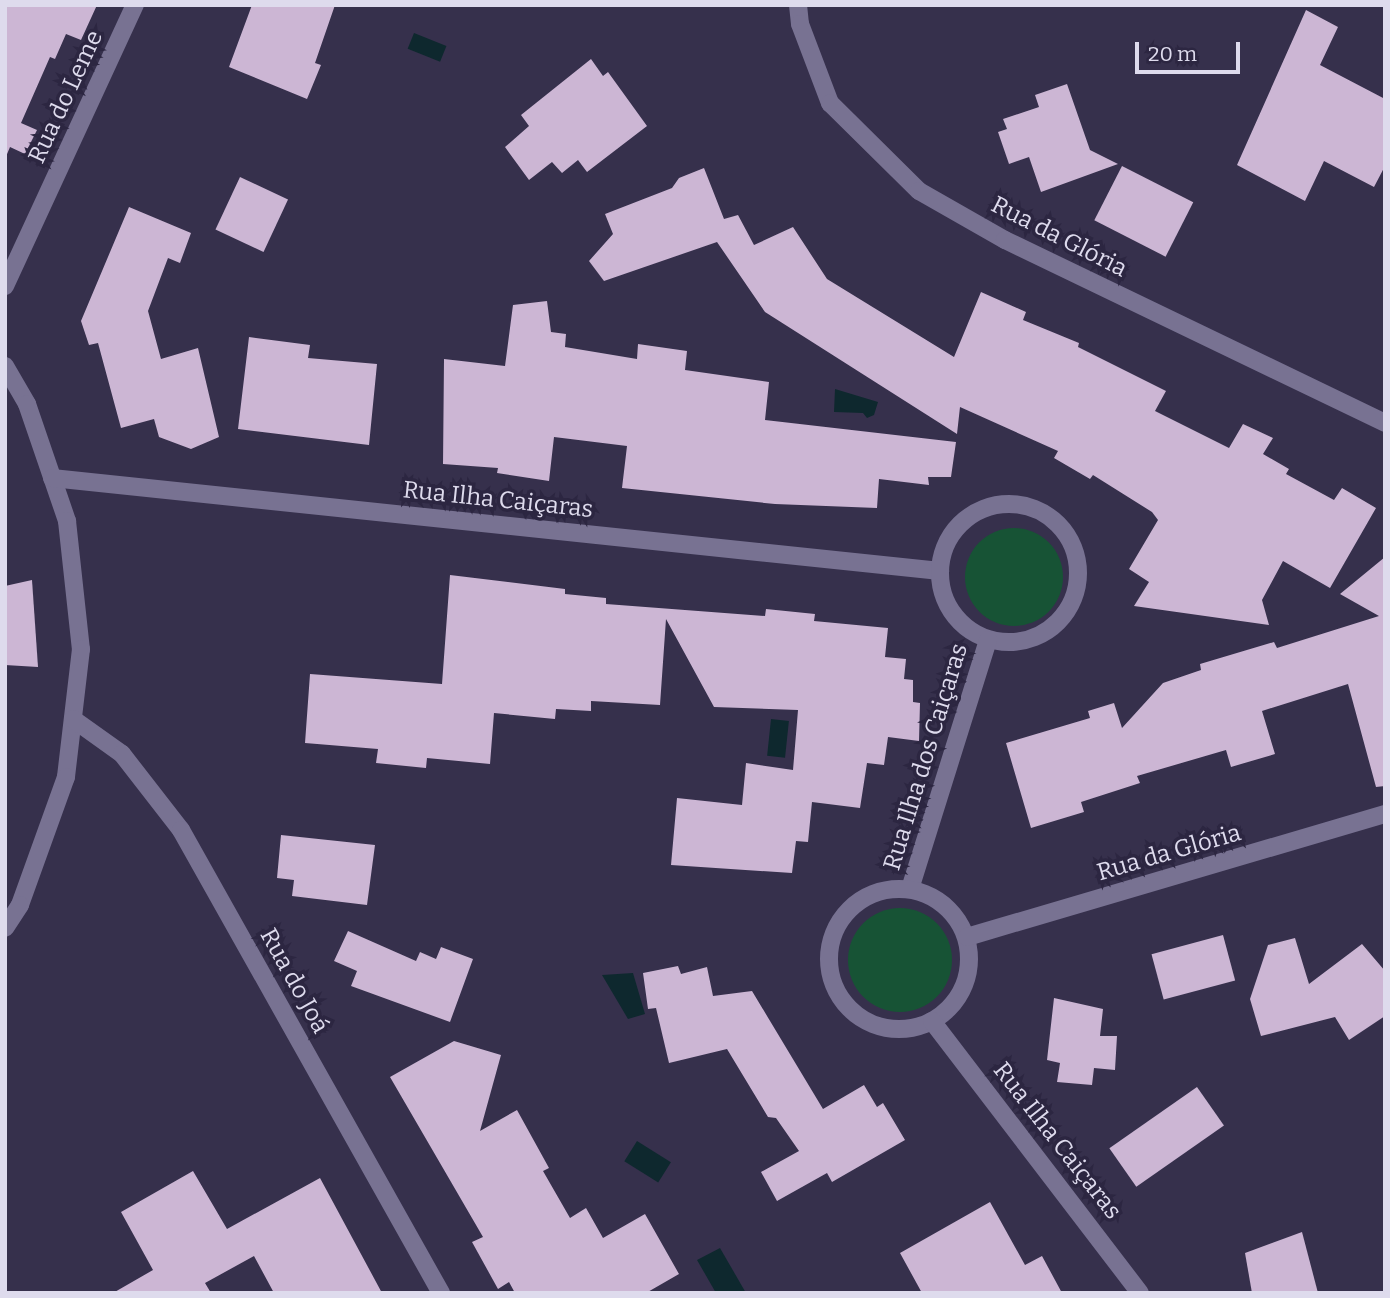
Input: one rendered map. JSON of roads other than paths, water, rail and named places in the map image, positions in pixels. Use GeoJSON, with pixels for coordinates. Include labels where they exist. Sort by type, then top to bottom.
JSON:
{"type":"FeatureCollection","features":[{"type":"Feature","properties":{"kind":"street","name":"Rua do Leme"},"geometry":{"type":"LineString","coordinates":[[5,286],[135,5]]}},
{"type":"Feature","properties":{"kind":"street","name":"Rua da Glória"},"geometry":{"type":"LineString","coordinates":[[798,5],[800,24],[830,103],[919,191],[1005,240],[1385,423]]}},
{"type":"Feature","properties":{"kind":"street"},"geometry":{"type":"LineString","coordinates":[[5,366],[27,404],[67,521],[81,649],[66,777],[20,905],[5,928]]}},
{"type":"Feature","properties":{"kind":"street","name":"Rua Ilha Caiçaras"},"geometry":{"type":"LineString","coordinates":[[52,478],[940,571]]}},
{"type":"Feature","properties":{"kind":"street"},"geometry":{"type":"LineString","coordinates":[[1017,504],[1040,510],[1058,524],[1072,543],[1078,565],[1077,588],[1068,609],[1054,627],[1034,639],[1011,643],[988,640],[962,625],[945,600],[940,571],[944,548],[956,528],[973,513],[995,505],[1017,504]]}},
{"type":"Feature","properties":{"kind":"street","name":"Rua Ilha dos Caiçaras"},"geometry":{"type":"LineString","coordinates":[[910,889],[988,640]]}},
{"type":"Feature","properties":{"kind":"street","name":"Rua do Joá"},"geometry":{"type":"LineString","coordinates":[[73,719],[122,754],[181,830],[441,1293]]}},
{"type":"Feature","properties":{"kind":"street","name":"Rua da Glória"},"geometry":{"type":"LineString","coordinates":[[967,937],[1385,814]]}},
{"type":"Feature","properties":{"kind":"street"},"geometry":{"type":"LineString","coordinates":[[910,889],[945,905],[967,937],[969,970],[957,1000],[932,1021],[910,1029],[886,1028],[863,1019],[845,1003],[833,982],[829,958],[833,935],[845,913],[863,898],[886,890],[910,889]]}},
{"type":"Feature","properties":{"kind":"street","name":"Rua Ilha Caiçaras"},"geometry":{"type":"LineString","coordinates":[[932,1021],[1140,1293]]}}]}
